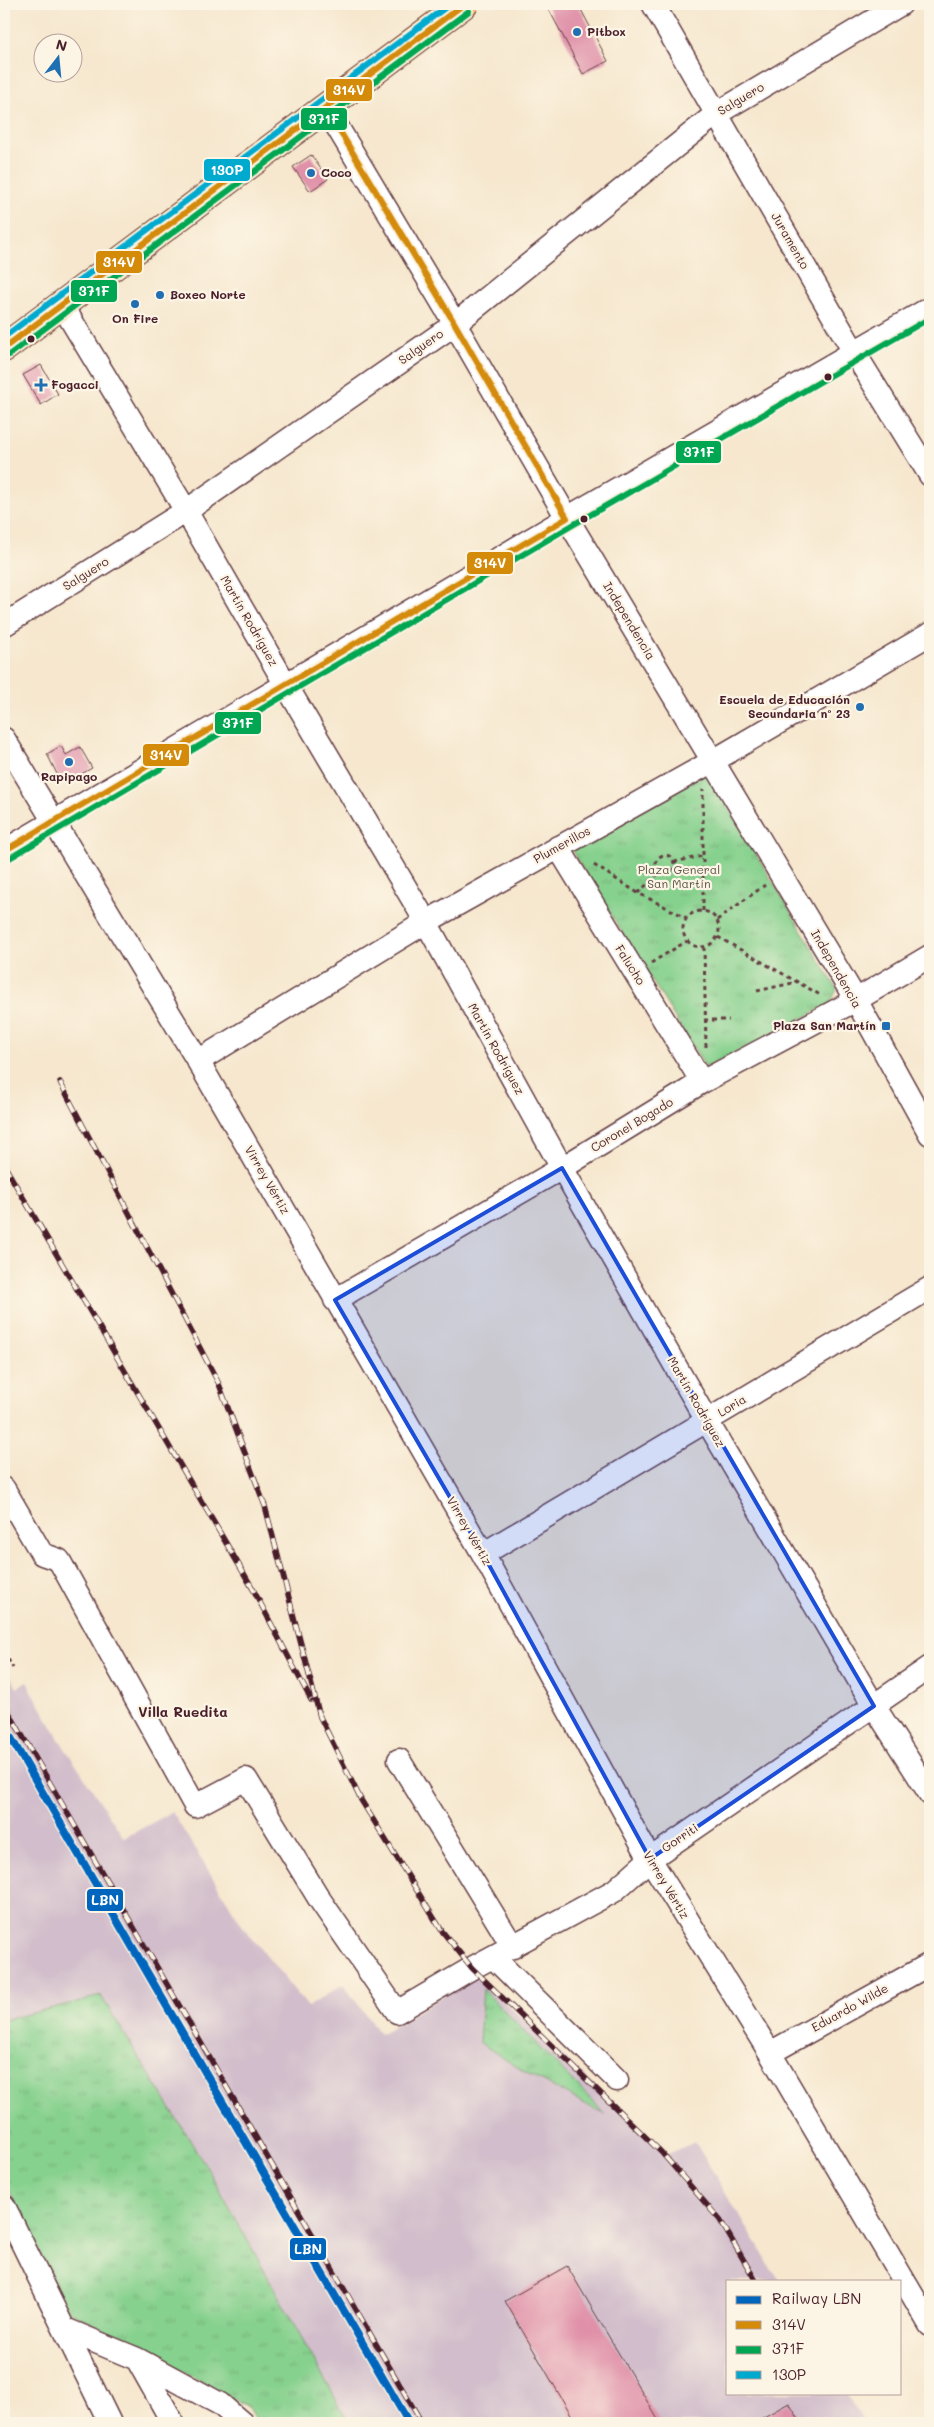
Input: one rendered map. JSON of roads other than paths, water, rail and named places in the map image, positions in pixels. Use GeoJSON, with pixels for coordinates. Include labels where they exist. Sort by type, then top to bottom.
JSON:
{"type":"FeatureCollection","features":[{"type":"Feature","properties":{"kind":"main road"},"geometry":{"type":"LineString","coordinates":[[4,348],[464,4]]}},
{"type":"Feature","properties":{"kind":"street","name":"Juramento"},"geometry":{"type":"LineString","coordinates":[[653,4],[854,352],[930,475]]}},
{"type":"Feature","properties":{"kind":"street","name":"Salguero"},"geometry":{"type":"LineString","coordinates":[[4,625],[186,511],[455,324],[716,114],[901,4]]}},
{"type":"Feature","properties":{"kind":"street","name":"Independencia"},"geometry":{"type":"LineString","coordinates":[[326,108],[455,324],[567,518],[856,1000],[930,1134]]}},
{"type":"Feature","properties":{"kind":"street","name":"Martín Rodríguez"},"geometry":{"type":"LineString","coordinates":[[62,305],[186,511],[426,922],[562,1168],[707,1421],[874,1706],[930,1794]]}},
{"type":"Feature","properties":{"kind":"street"},"geometry":{"type":"LineString","coordinates":[[4,851],[55,823],[567,518],[930,308]]}},
{"type":"Feature","properties":{"kind":"street","name":"Plumerillos"},"geometry":{"type":"LineString","coordinates":[[198,1061],[426,922],[930,634]]}},
{"type":"Feature","properties":{"kind":"street","name":"Virrey Vértiz"},"geometry":{"type":"LineString","coordinates":[[4,739],[198,1061],[482,1554],[650,1859],[770,2053],[930,2325]]}},
{"type":"Feature","properties":{"kind":"street","name":"Falucho"},"geometry":{"type":"LineString","coordinates":[[558,847],[702,1082]]}},
{"type":"Feature","properties":{"kind":"street","name":"Coronel Bogado"},"geometry":{"type":"LineString","coordinates":[[335,1300],[562,1168],[702,1082],[856,1000],[930,956]]}},
{"type":"Feature","properties":{"kind":"street","name":"Loria"},"geometry":{"type":"LineString","coordinates":[[482,1554],[930,1288]]}},
{"type":"Feature","properties":{"kind":"street","name":"Gorriti"},"geometry":{"type":"LineString","coordinates":[[4,1489],[42,1554],[59,1560],[195,1806],[246,1779],[320,1900],[397,2012],[472,1968],[494,1958],[614,1891],[650,1859],[930,1667]]}},
{"type":"Feature","properties":{"kind":"street"},"geometry":{"type":"LineString","coordinates":[[399,1760],[514,1947]]}},
{"type":"Feature","properties":{"kind":"street"},"geometry":{"type":"LineString","coordinates":[[494,1958],[617,2080]]}},
{"type":"Feature","properties":{"kind":"street","name":"Eduardo Wilde"},"geometry":{"type":"LineString","coordinates":[[770,2053],[930,1964]]}},
{"type":"Feature","properties":{"kind":"street"},"geometry":{"type":"LineString","coordinates":[[4,2206],[110,2423]]}},
{"type":"Feature","properties":{"kind":"street"},"geometry":{"type":"LineString","coordinates":[[65,2328],[136,2359],[220,2404],[242,2423]]}},
{"type":"Feature","properties":{"kind":"street"},"geometry":{"type":"LineString","coordinates":[[136,2359],[173,2423]]}},
{"type":"Feature","properties":{"kind":"railway"},"geometry":{"type":"LineString","coordinates":[[60,1082],[219,1384],[265,1506],[320,1717],[361,1800],[442,1931],[472,1968],[661,2152],[720,2220],[755,2280]]}},
{"type":"Feature","properties":{"kind":"railway"},"geometry":{"type":"LineString","coordinates":[[4,1165],[253,1589],[311,1700]]}},
{"type":"Feature","properties":{"kind":"railway"},"geometry":{"type":"LineString","coordinates":[[4,1704],[422,2423]]}},
{"type":"Feature","properties":{"kind":"rail line","name":"LBN"},"geometry":{"type":"LineString","coordinates":[[4,1726],[409,2423]]}},
{"type":"Feature","properties":{"kind":"place","name":"Pitbox"},"geometry":{"type":"Point","coordinates":[577,32]}},
{"type":"Feature","properties":{"kind":"place","name":"Coco"},"geometry":{"type":"Point","coordinates":[311,173]}},
{"type":"Feature","properties":{"kind":"place","name":"Boxeo Norte"},"geometry":{"type":"Point","coordinates":[160,295]}},
{"type":"Feature","properties":{"kind":"place","name":"On Fire"},"geometry":{"type":"Point","coordinates":[135,304]}},
{"type":"Feature","properties":{"kind":"place","name":"Fogacci"},"geometry":{"type":"Point","coordinates":[41,385]}},
{"type":"Feature","properties":{"kind":"place","name":"Escuela de Educación Secundaria nº 23"},"geometry":{"type":"Point","coordinates":[860,707]}},
{"type":"Feature","properties":{"kind":"place","name":"Rapipago"},"geometry":{"type":"Point","coordinates":[69,762]}},
{"type":"Feature","properties":{"kind":"place","name":"Plaza San Martín"},"geometry":{"type":"Point","coordinates":[886,1026]}},
{"type":"Feature","properties":{"kind":"district","name":"Villa Ruedita"},"geometry":{"type":"Point","coordinates":[183,1712]}},
{"type":"Feature","properties":{"kind":"park label","name":"Plaza General San Martín"},"geometry":{"type":"Point","coordinates":[679,877]}}]}
